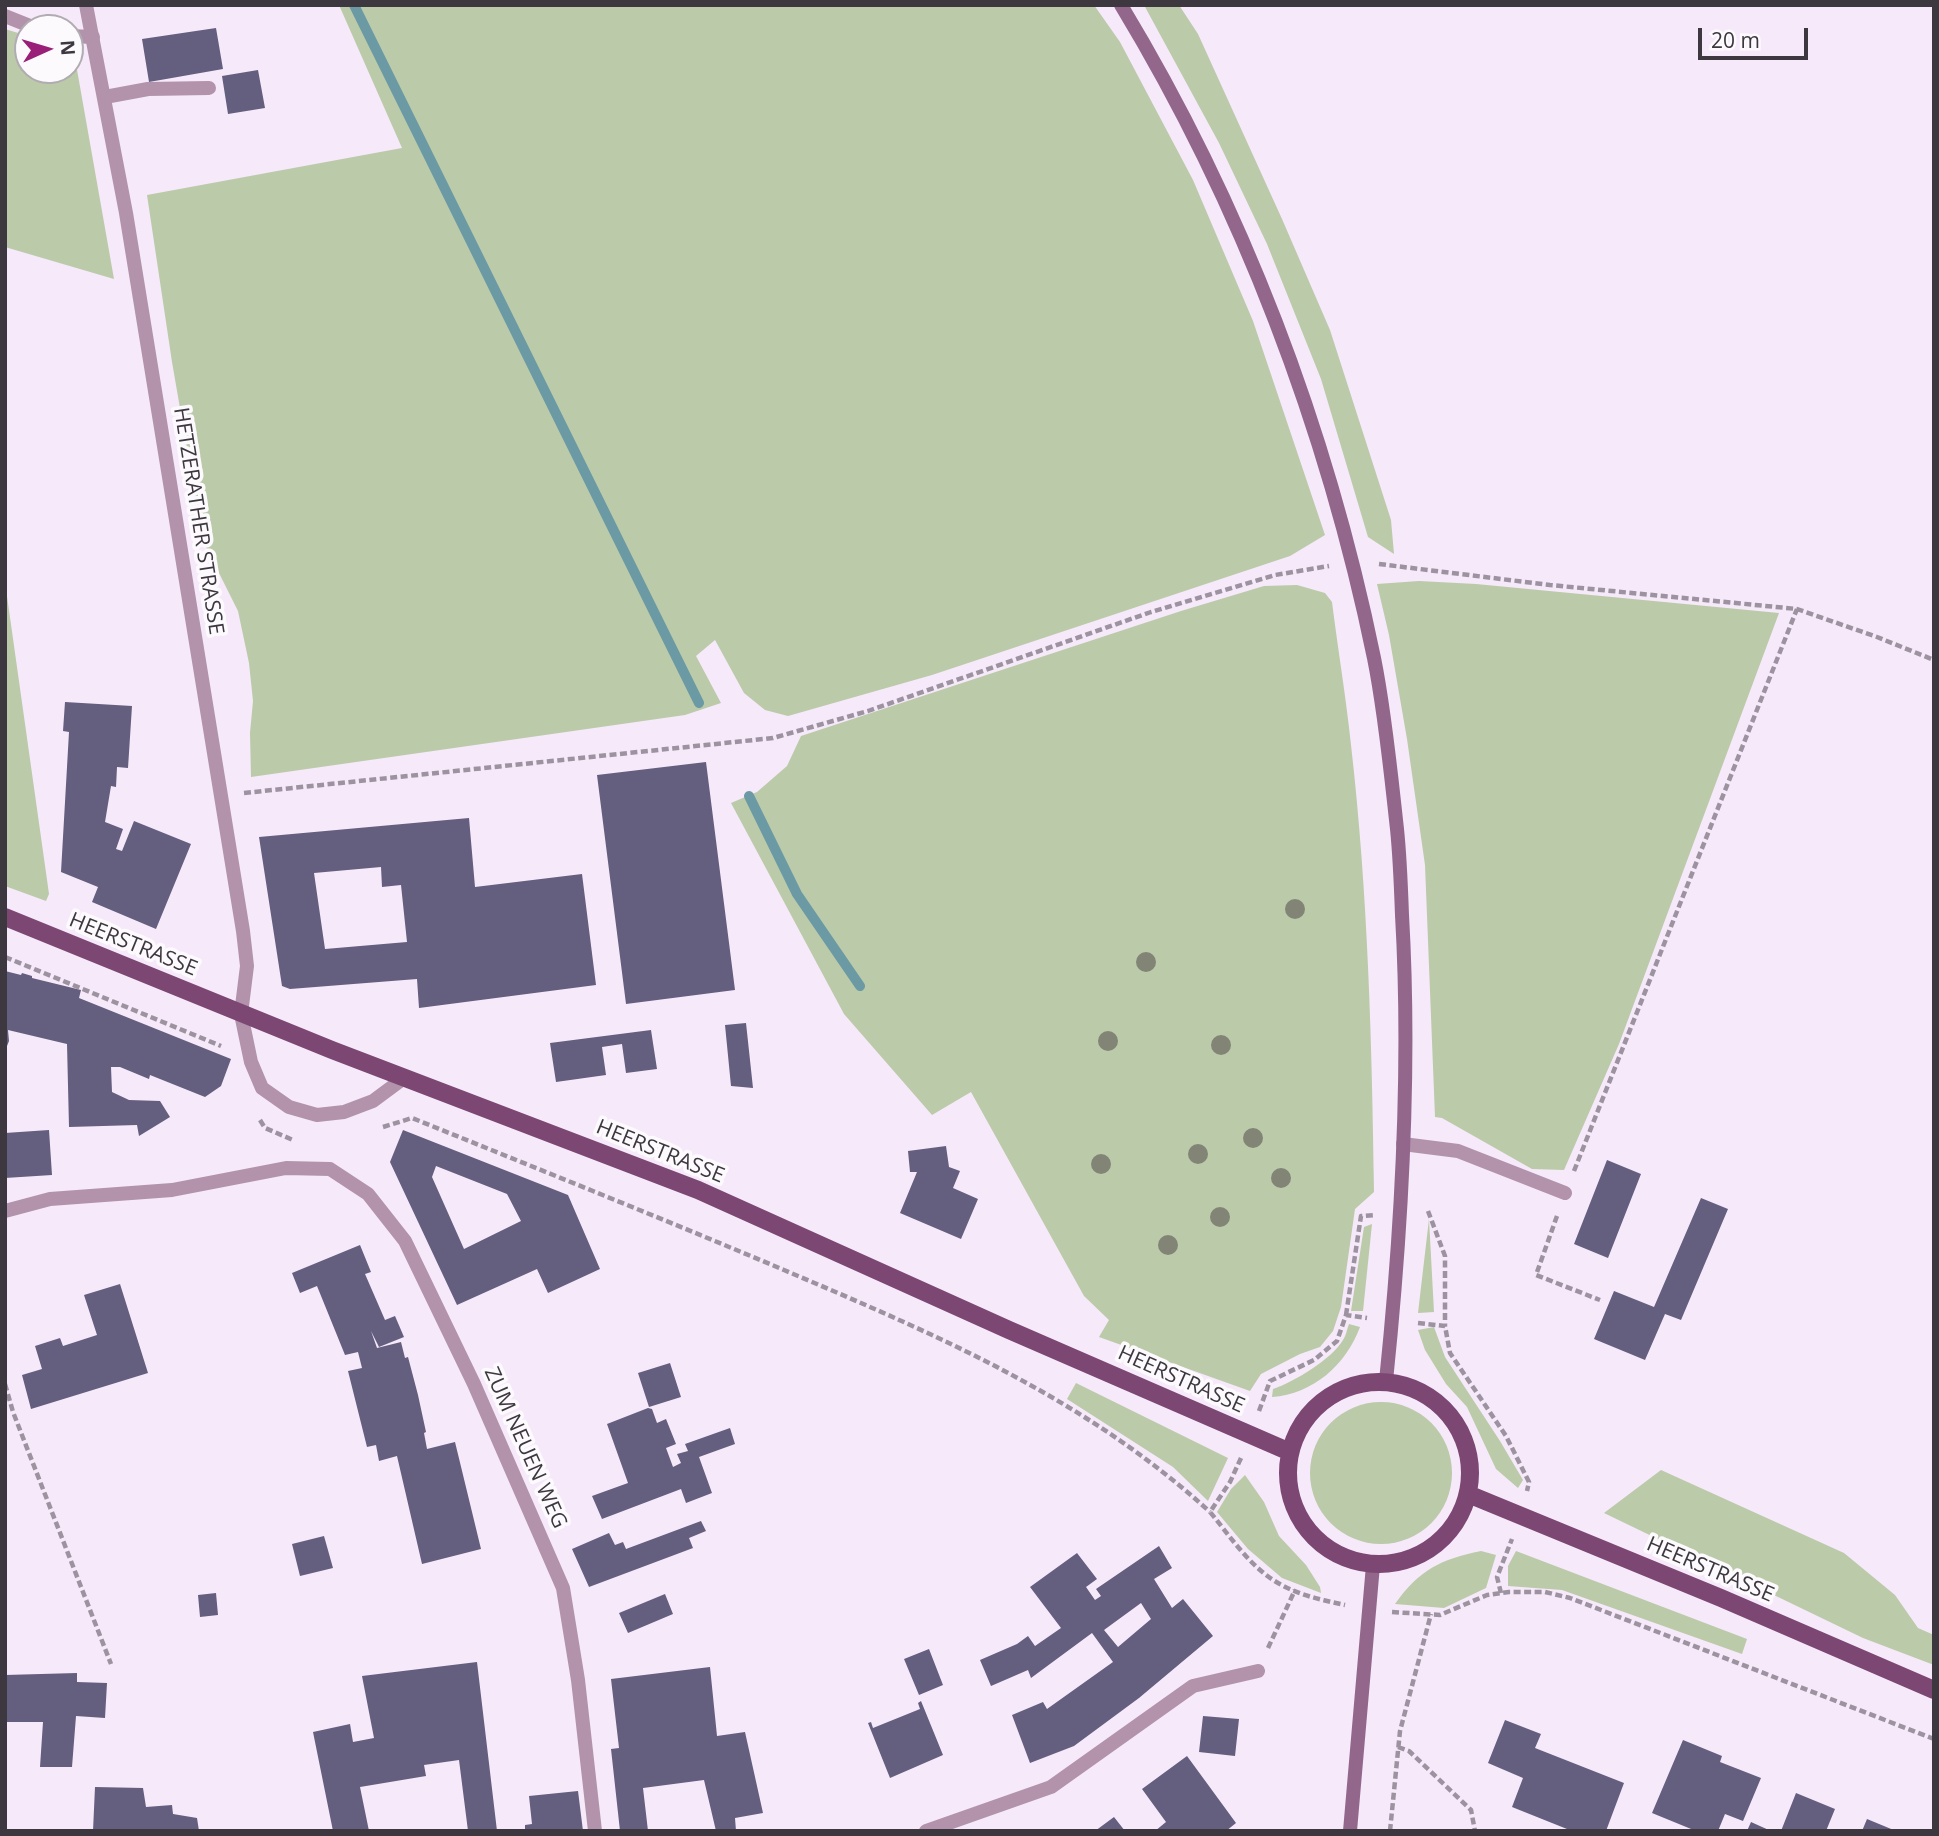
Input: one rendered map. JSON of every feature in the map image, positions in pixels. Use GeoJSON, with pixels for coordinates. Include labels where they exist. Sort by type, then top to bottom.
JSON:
{"type":"FeatureCollection","features":[{"type":"Feature","properties":{"kind":"main road","name":"HEERSTRASSE"},"geometry":{"type":"LineString","coordinates":[[5,917],[241,1014],[698,1190],[1009,1330],[1290,1452]]}},
{"type":"Feature","properties":{"kind":"main road"},"geometry":{"type":"LineString","coordinates":[[1386,1381],[1408,1386],[1433,1399],[1454,1420],[1467,1449],[1471,1471],[1468,1494],[1461,1514],[1448,1532],[1425,1552],[1397,1563],[1373,1565],[1334,1553],[1316,1540],[1302,1522],[1287,1484],[1290,1452],[1298,1428],[1314,1408],[1345,1387],[1386,1381]]}},
{"type":"Feature","properties":{"kind":"main road","name":"HEERSTRASSE"},"geometry":{"type":"LineString","coordinates":[[1468,1494],[1721,1598],[1934,1690]]}},
{"type":"Feature","properties":{"kind":"street","name":"HETZERATHER STRASSE"},"geometry":{"type":"LineString","coordinates":[[86,5],[105,97],[222,795],[247,966],[241,1014],[251,1062],[262,1088],[289,1107]]}},
{"type":"Feature","properties":{"kind":"street"},"geometry":{"type":"LineString","coordinates":[[1121,5],[1159,68],[1183,116],[1271,306],[1314,431],[1352,561],[1375,663],[1398,832],[1407,1002],[1400,1215],[1386,1381]]}},
{"type":"Feature","properties":{"kind":"street"},"geometry":{"type":"LineString","coordinates":[[84,37],[93,37]]}},
{"type":"Feature","properties":{"kind":"street"},"geometry":{"type":"LineString","coordinates":[[105,97],[148,89],[209,88]]}},
{"type":"Feature","properties":{"kind":"street"},"geometry":{"type":"LineString","coordinates":[[289,1107],[317,1115],[344,1112],[373,1101],[404,1078]]}},
{"type":"Feature","properties":{"kind":"street"},"geometry":{"type":"LineString","coordinates":[[1403,1144],[1458,1151],[1565,1193]]}},
{"type":"Feature","properties":{"kind":"street","name":"ZUM NEUEN WEG"},"geometry":{"type":"LineString","coordinates":[[5,1211],[50,1199],[172,1190],[286,1168],[330,1169],[369,1194],[405,1241],[474,1384],[563,1588],[578,1680],[595,1831]]}},
{"type":"Feature","properties":{"kind":"street"},"geometry":{"type":"LineString","coordinates":[[1350,1831],[1373,1565]]}},
{"type":"Feature","properties":{"kind":"street"},"geometry":{"type":"LineString","coordinates":[[926,1831],[1051,1787],[1193,1686],[1258,1671]]}},
{"type":"Feature","properties":{"kind":"path"},"geometry":{"type":"LineString","coordinates":[[1600,1300],[1536,1275],[1565,1193],[1797,610]]}},
{"type":"Feature","properties":{"kind":"path"},"geometry":{"type":"LineString","coordinates":[[222,795],[773,738]]}},
{"type":"Feature","properties":{"kind":"path"},"geometry":{"type":"LineString","coordinates":[[5,957],[224,1047]]}},
{"type":"Feature","properties":{"kind":"path"},"geometry":{"type":"LineString","coordinates":[[286,1168],[289,1107]]}},
{"type":"Feature","properties":{"kind":"path"},"geometry":{"type":"LineString","coordinates":[[258,1116],[265,1128],[297,1141]]}},
{"type":"Feature","properties":{"kind":"path"},"geometry":{"type":"LineString","coordinates":[[375,1130],[412,1118],[712,1239],[983,1358],[1050,1396],[1168,1474],[1210,1511],[1246,1556],[1277,1583],[1314,1598],[1368,1610],[1440,1615],[1487,1595],[1545,1592],[1570,1598],[1934,1739]]}},
{"type":"Feature","properties":{"kind":"path"},"geometry":{"type":"LineString","coordinates":[[1423,1199],[1445,1256],[1444,1326],[1450,1353],[1506,1436],[1529,1482],[1520,1517],[1497,1577],[1501,1593]]}},
{"type":"Feature","properties":{"kind":"path"},"geometry":{"type":"LineString","coordinates":[[1210,1511],[1230,1482],[1270,1381],[1314,1360],[1337,1341],[1346,1315],[1361,1216],[1400,1215]]}},
{"type":"Feature","properties":{"kind":"path"},"geometry":{"type":"LineString","coordinates":[[1346,1315],[1444,1326]]}},
{"type":"Feature","properties":{"kind":"path"},"geometry":{"type":"LineString","coordinates":[[5,1384],[13,1412],[111,1664]]}},
{"type":"Feature","properties":{"kind":"path"},"geometry":{"type":"LineString","coordinates":[[1258,1671],[1295,1590]]}},
{"type":"Feature","properties":{"kind":"path"},"geometry":{"type":"LineString","coordinates":[[1390,1831],[1400,1731],[1431,1614]]}},
{"type":"Feature","properties":{"kind":"path"},"geometry":{"type":"LineString","coordinates":[[1398,1746],[1409,1751],[1471,1810],[1475,1831]]}},
{"type":"Feature","properties":{"kind":"green space"},"geometry":{"type":"Polygon","coordinates":[[[339,5],[1094,5],[1120,42],[1193,180],[1253,321],[1325,535],[1290,556],[932,675],[788,716],[765,710],[744,693],[715,640],[696,656],[721,703],[685,715],[251,777],[250,733],[253,701],[249,663],[238,611],[203,541],[147,195],[402,148],[339,5]]]}},
{"type":"Feature","properties":{"kind":"green space"},"geometry":{"type":"Polygon","coordinates":[[[1144,5],[1179,5],[1198,34],[1330,330],[1391,520],[1394,554],[1368,537],[1321,379],[1267,244],[1219,143],[1144,5]]]}},
{"type":"Feature","properties":{"kind":"green space"},"geometry":{"type":"Polygon","coordinates":[[[5,29],[14,32],[14,84],[80,84],[114,279],[5,247],[5,29]]]}},
{"type":"Feature","properties":{"kind":"green space"},"geometry":{"type":"Polygon","coordinates":[[[1419,581],[1779,613],[1619,1044],[1564,1170],[1532,1169],[1442,1118],[1435,1117],[1425,865],[1407,739],[1377,584],[1419,581]]]}},
{"type":"Feature","properties":{"kind":"green space"},"geometry":{"type":"Polygon","coordinates":[[[5,582],[49,894],[46,901],[5,886],[5,582]]]}},
{"type":"Feature","properties":{"kind":"green space"},"geometry":{"type":"Polygon","coordinates":[[[1297,585],[1325,593],[1332,602],[1347,709],[1365,912],[1374,1192],[1355,1209],[1341,1307],[1333,1331],[1320,1347],[1261,1374],[1250,1391],[1099,1337],[1109,1320],[1084,1296],[971,1092],[932,1115],[844,1014],[731,803],[757,792],[787,766],[801,736],[1181,611],[1264,586],[1297,585]]]}},
{"type":"Feature","properties":{"kind":"green space"},"geometry":{"type":"Polygon","coordinates":[[[1429,1219],[1434,1312],[1418,1313],[1429,1219]]]}},
{"type":"Feature","properties":{"kind":"green space"},"geometry":{"type":"Polygon","coordinates":[[[1372,1224],[1363,1311],[1351,1311],[1364,1227],[1372,1224]]]}},
{"type":"Feature","properties":{"kind":"green space"},"geometry":{"type":"Polygon","coordinates":[[[1349,1324],[1360,1327],[1354,1341],[1337,1365],[1314,1384],[1287,1395],[1272,1397],[1273,1389],[1291,1381],[1330,1355],[1344,1338],[1349,1324]]]}},
{"type":"Feature","properties":{"kind":"green space"},"geometry":{"type":"Polygon","coordinates":[[[1434,1327],[1445,1357],[1523,1480],[1518,1488],[1496,1469],[1467,1407],[1446,1384],[1425,1350],[1418,1330],[1434,1327]]]}},
{"type":"Feature","properties":{"kind":"green space"},"geometry":{"type":"Polygon","coordinates":[[[1076,1383],[1228,1458],[1208,1501],[1173,1467],[1067,1399],[1076,1383]]]}},
{"type":"Feature","properties":{"kind":"green space"},"geometry":{"type":"Polygon","coordinates":[[[1381,1402],[1408,1408],[1431,1423],[1446,1446],[1452,1473],[1446,1500],[1431,1523],[1408,1538],[1381,1544],[1354,1538],[1331,1523],[1316,1500],[1310,1473],[1316,1446],[1331,1423],[1354,1408],[1381,1402]]]}},
{"type":"Feature","properties":{"kind":"green space"},"geometry":{"type":"Polygon","coordinates":[[[1661,1470],[1844,1553],[1895,1595],[1918,1628],[1934,1635],[1934,1665],[1863,1638],[1604,1513],[1661,1470]]]}},
{"type":"Feature","properties":{"kind":"green space"},"geometry":{"type":"Polygon","coordinates":[[[1245,1475],[1264,1502],[1279,1536],[1306,1565],[1321,1593],[1282,1578],[1248,1549],[1217,1512],[1231,1489],[1245,1475]]]}},
{"type":"Feature","properties":{"kind":"green space"},"geometry":{"type":"Polygon","coordinates":[[[1481,1551],[1496,1555],[1486,1588],[1444,1608],[1395,1604],[1422,1574],[1443,1562],[1481,1551]]]}},
{"type":"Feature","properties":{"kind":"green space"},"geometry":{"type":"Polygon","coordinates":[[[1516,1551],[1747,1639],[1742,1654],[1562,1590],[1508,1586],[1508,1566],[1516,1551]]]}},
{"type":"Feature","properties":{"kind":"building"},"geometry":{"type":"Polygon","coordinates":[[[216,28],[223,69],[149,82],[142,39],[216,28]]]}},
{"type":"Feature","properties":{"kind":"building"},"geometry":{"type":"Polygon","coordinates":[[[258,70],[265,108],[228,114],[222,76],[258,70]]]}},
{"type":"Feature","properties":{"kind":"building"},"geometry":{"type":"Polygon","coordinates":[[[65,702],[132,706],[128,768],[117,767],[116,787],[111,786],[105,822],[123,829],[116,849],[122,851],[134,821],[191,844],[156,929],[92,902],[98,887],[61,872],[69,732],[63,731],[65,702]]]}},
{"type":"Feature","properties":{"kind":"building"},"geometry":{"type":"Polygon","coordinates":[[[706,762],[735,990],[626,1004],[597,775],[706,762]]]}},
{"type":"Feature","properties":{"kind":"building"},"geometry":{"type":"Polygon","coordinates":[[[469,818],[475,887],[582,874],[596,985],[419,1008],[417,979],[290,989],[282,986],[259,837],[469,818]],[[381,867],[314,873],[325,949],[407,942],[401,885],[382,887],[381,867]]]}},
{"type":"Feature","properties":{"kind":"building"},"geometry":{"type":"Polygon","coordinates":[[[5,971],[21,975],[22,973],[81,990],[79,998],[231,1059],[221,1086],[205,1097],[150,1075],[149,1079],[120,1067],[111,1067],[112,1092],[129,1100],[160,1101],[170,1117],[139,1136],[137,1125],[69,1127],[67,1044],[8,1030],[9,1041],[5,1051],[5,971]]]}},
{"type":"Feature","properties":{"kind":"building"},"geometry":{"type":"Polygon","coordinates":[[[746,1023],[753,1088],[731,1086],[725,1025],[746,1023]]]}},
{"type":"Feature","properties":{"kind":"building"},"geometry":{"type":"Polygon","coordinates":[[[651,1030],[657,1069],[626,1073],[622,1044],[602,1047],[606,1075],[556,1082],[550,1043],[651,1030]]]}},
{"type":"Feature","properties":{"kind":"building"},"geometry":{"type":"Polygon","coordinates":[[[49,1130],[52,1175],[5,1178],[5,1133],[49,1130]]]}},
{"type":"Feature","properties":{"kind":"building"},"geometry":{"type":"Polygon","coordinates":[[[403,1130],[568,1195],[600,1269],[548,1293],[537,1269],[457,1305],[390,1162],[403,1130]],[[436,1166],[432,1177],[464,1249],[521,1221],[507,1194],[436,1166]]]}},
{"type":"Feature","properties":{"kind":"building"},"geometry":{"type":"Polygon","coordinates":[[[946,1146],[949,1167],[960,1171],[953,1188],[978,1199],[961,1239],[900,1213],[917,1172],[910,1172],[908,1151],[946,1146]]]}},
{"type":"Feature","properties":{"kind":"building"},"geometry":{"type":"Polygon","coordinates":[[[1607,1160],[1641,1174],[1608,1258],[1574,1244],[1607,1160]]]}},
{"type":"Feature","properties":{"kind":"building"},"geometry":{"type":"Polygon","coordinates":[[[1701,1198],[1728,1209],[1681,1320],[1665,1314],[1645,1360],[1594,1339],[1614,1291],[1654,1307],[1701,1198]]]}},
{"type":"Feature","properties":{"kind":"building"},"geometry":{"type":"Polygon","coordinates":[[[360,1245],[371,1272],[365,1274],[385,1320],[395,1316],[404,1337],[379,1347],[371,1331],[377,1348],[401,1342],[418,1395],[427,1449],[455,1442],[481,1549],[422,1564],[397,1456],[379,1461],[376,1445],[367,1447],[348,1371],[362,1368],[358,1352],[345,1355],[317,1286],[300,1293],[292,1273],[360,1245]]]}},
{"type":"Feature","properties":{"kind":"building"},"geometry":{"type":"Polygon","coordinates":[[[120,1284],[148,1373],[31,1409],[22,1375],[42,1369],[35,1346],[60,1338],[63,1346],[97,1335],[84,1295],[120,1284]]]}},
{"type":"Feature","properties":{"kind":"building"},"geometry":{"type":"Polygon","coordinates":[[[670,1363],[681,1397],[649,1407],[638,1373],[670,1363]]]}},
{"type":"Feature","properties":{"kind":"building"},"geometry":{"type":"Polygon","coordinates":[[[648,1408],[652,1409],[657,1423],[666,1419],[676,1444],[666,1448],[673,1467],[681,1463],[677,1454],[688,1451],[685,1444],[730,1428],[735,1444],[699,1457],[712,1493],[686,1503],[681,1489],[602,1519],[592,1496],[628,1483],[607,1424],[648,1408]]]}},
{"type":"Feature","properties":{"kind":"building"},"geometry":{"type":"Polygon","coordinates":[[[701,1521],[706,1531],[689,1538],[693,1548],[589,1587],[572,1549],[609,1533],[615,1545],[623,1542],[626,1549],[701,1521]]]}},
{"type":"Feature","properties":{"kind":"building"},"geometry":{"type":"Polygon","coordinates":[[[324,1536],[333,1568],[300,1576],[292,1544],[324,1536]]]}},
{"type":"Feature","properties":{"kind":"building"},"geometry":{"type":"Polygon","coordinates":[[[1159,1546],[1172,1568],[1154,1579],[1172,1608],[1183,1599],[1213,1636],[1139,1698],[1074,1746],[1030,1763],[1012,1715],[1043,1702],[1047,1709],[1113,1662],[1092,1633],[1031,1678],[1028,1670],[991,1686],[980,1660],[1017,1644],[1028,1636],[1035,1646],[1061,1628],[1030,1587],[1077,1553],[1097,1579],[1086,1587],[1095,1600],[1101,1596],[1096,1589],[1159,1546]],[[1141,1603],[1104,1630],[1118,1647],[1151,1619],[1141,1603]]]}},
{"type":"Feature","properties":{"kind":"building"},"geometry":{"type":"Polygon","coordinates":[[[216,1593],[218,1615],[200,1617],[198,1595],[216,1593]]]}},
{"type":"Feature","properties":{"kind":"building"},"geometry":{"type":"Polygon","coordinates":[[[665,1594],[673,1614],[628,1633],[619,1613],[665,1594]]]}},
{"type":"Feature","properties":{"kind":"building"},"geometry":{"type":"Polygon","coordinates":[[[929,1649],[943,1685],[919,1695],[904,1659],[929,1649]]]}},
{"type":"Feature","properties":{"kind":"building"},"geometry":{"type":"Polygon","coordinates":[[[477,1662],[497,1831],[468,1831],[459,1760],[424,1765],[426,1776],[360,1787],[369,1831],[333,1831],[313,1732],[350,1724],[353,1742],[374,1738],[362,1676],[477,1662]]]}},
{"type":"Feature","properties":{"kind":"building"},"geometry":{"type":"Polygon","coordinates":[[[710,1667],[717,1736],[745,1732],[763,1813],[735,1818],[736,1831],[716,1831],[704,1780],[643,1788],[648,1831],[620,1831],[611,1749],[619,1748],[611,1679],[710,1667]]]}},
{"type":"Feature","properties":{"kind":"building"},"geometry":{"type":"Polygon","coordinates":[[[77,1673],[77,1682],[107,1683],[105,1718],[76,1716],[72,1767],[40,1767],[43,1722],[5,1722],[5,1675],[77,1673]]]}},
{"type":"Feature","properties":{"kind":"building"},"geometry":{"type":"Polygon","coordinates":[[[921,1701],[943,1755],[890,1778],[868,1723],[871,1722],[873,1728],[920,1709],[918,1703],[921,1701]]]}},
{"type":"Feature","properties":{"kind":"building"},"geometry":{"type":"Polygon","coordinates":[[[1203,1716],[1239,1719],[1235,1756],[1199,1752],[1203,1716]]]}},
{"type":"Feature","properties":{"kind":"building"},"geometry":{"type":"Polygon","coordinates":[[[1505,1720],[1541,1734],[1535,1748],[1624,1783],[1606,1831],[1572,1831],[1512,1807],[1523,1778],[1488,1763],[1505,1720]]]}},
{"type":"Feature","properties":{"kind":"building"},"geometry":{"type":"Polygon","coordinates":[[[1683,1740],[1722,1756],[1720,1762],[1761,1778],[1743,1821],[1725,1814],[1718,1831],[1696,1831],[1652,1813],[1683,1740]]]}},
{"type":"Feature","properties":{"kind":"building"},"geometry":{"type":"Polygon","coordinates":[[[1187,1756],[1236,1823],[1226,1831],[1155,1831],[1166,1822],[1142,1789],[1187,1756]]]}},
{"type":"Feature","properties":{"kind":"building"},"geometry":{"type":"Polygon","coordinates":[[[95,1787],[143,1788],[146,1807],[172,1805],[173,1814],[197,1818],[199,1831],[93,1831],[95,1787]]]}},
{"type":"Feature","properties":{"kind":"building"},"geometry":{"type":"Polygon","coordinates":[[[578,1791],[583,1831],[525,1831],[525,1825],[532,1824],[529,1796],[578,1791]]]}},
{"type":"Feature","properties":{"kind":"building"},"geometry":{"type":"Polygon","coordinates":[[[1796,1793],[1835,1809],[1826,1831],[1781,1831],[1796,1793]]]}},
{"type":"Feature","properties":{"kind":"building"},"geometry":{"type":"Polygon","coordinates":[[[1114,1817],[1125,1831],[1095,1831],[1114,1817]]]}},
{"type":"Feature","properties":{"kind":"building"},"geometry":{"type":"Polygon","coordinates":[[[1867,1819],[1896,1831],[1862,1831],[1867,1819]]]}},
{"type":"Feature","properties":{"kind":"building"},"geometry":{"type":"Polygon","coordinates":[[[1751,1822],[1771,1831],[1747,1831],[1751,1822]]]}},
{"type":"Feature","properties":{"kind":"waterway"},"geometry":{"type":"LineString","coordinates":[[354,5],[699,703]]}},
{"type":"Feature","properties":{"kind":"waterway"},"geometry":{"type":"LineString","coordinates":[[749,796],[797,894],[860,986]]}}]}
